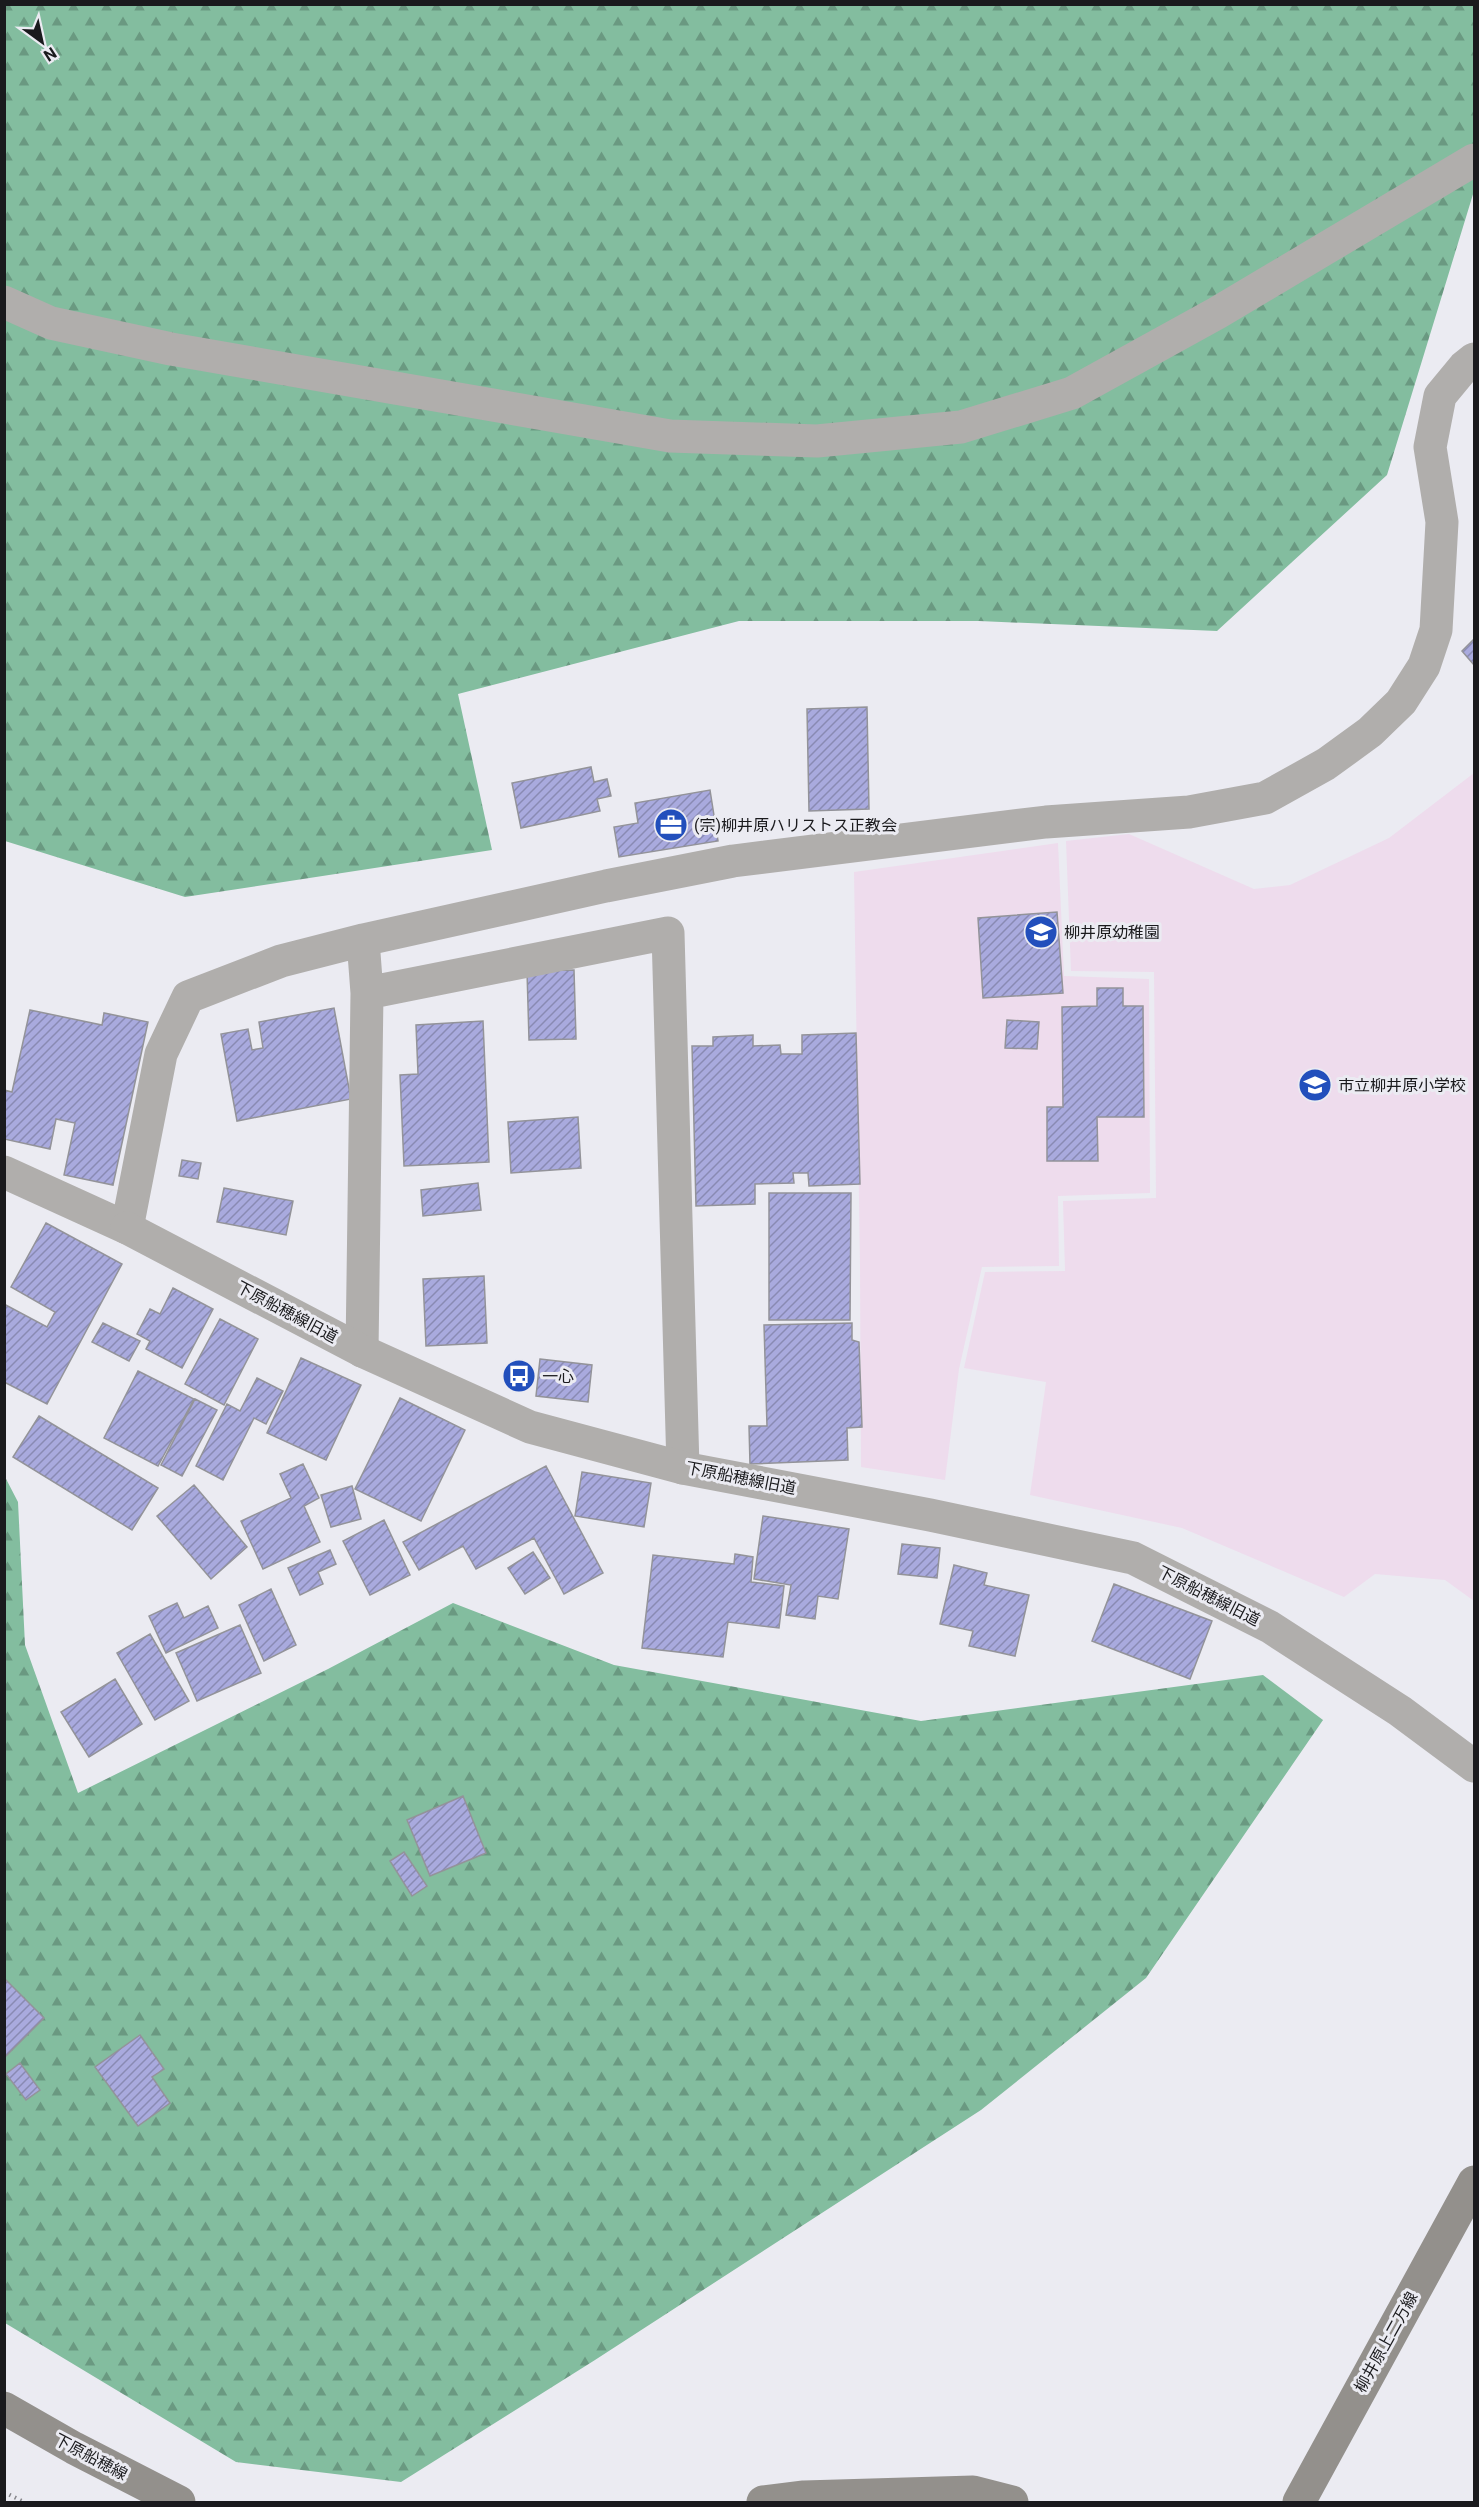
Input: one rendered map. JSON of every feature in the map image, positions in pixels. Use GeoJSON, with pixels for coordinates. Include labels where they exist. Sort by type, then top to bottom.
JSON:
{"type":"FeatureCollection","features":[{"type":"Feature","properties":{"kind":"main road","name":"柳井原上二万線"},"geometry":{"type":"LineString","coordinates":[[1299,2502],[1474,2182]]}},
{"type":"Feature","properties":{"kind":"main road","name":"下原船穂線"},"geometry":{"type":"LineString","coordinates":[[4,2408],[74,2448],[179,2502]]}},
{"type":"Feature","properties":{"kind":"main road"},"geometry":{"type":"LineString","coordinates":[[763,2502],[804,2497],[973,2492],[1012,2502]]}},
{"type":"Feature","properties":{"kind":"street"},"geometry":{"type":"LineString","coordinates":[[4,302],[51,323],[171,349],[670,436],[830,440],[961,428],[1072,393],[1217,313],[1474,160]]}},
{"type":"Feature","properties":{"kind":"street"},"geometry":{"type":"LineString","coordinates":[[127,1228],[161,1054],[188,997],[281,961],[363,940],[606,886],[733,861],[1046,822],[1189,812],[1265,798],[1326,764],[1370,732],[1401,702],[1424,666],[1436,630],[1442,522],[1430,447],[1440,396],[1464,367],[1474,359]]}},
{"type":"Feature","properties":{"kind":"street"},"geometry":{"type":"LineString","coordinates":[[367,993],[668,933],[683,1468]]}},
{"type":"Feature","properties":{"kind":"street"},"geometry":{"type":"LineString","coordinates":[[362,1351],[367,993],[363,940]]}},
{"type":"Feature","properties":{"kind":"street","name":"下原船穂線旧道"},"geometry":{"type":"LineString","coordinates":[[4,1172],[127,1228],[362,1351],[530,1427],[683,1468],[906,1510],[1133,1558],[1270,1627],[1400,1711],[1474,1766]]}},
{"type":"Feature","properties":{"kind":"path"},"geometry":{"type":"LineString","coordinates":[[4,2492],[24,2502]]}},
{"type":"Feature","properties":{"kind":"shaded area","name":"市立柳井原小学校"},"geometry":{"type":"Polygon","coordinates":[[[1474,773],[1474,1601],[1445,1580],[1375,1574],[1344,1597],[1182,1528],[1030,1495],[1046,1382],[964,1368],[985,1272],[1065,1271],[1063,1201],[1156,1198],[1154,972],[1071,971],[1066,841],[1129,834],[1254,889],[1290,885],[1389,838],[1474,773]]]}},
{"type":"Feature","properties":{"kind":"shaded area"},"geometry":{"type":"Polygon","coordinates":[[[1058,843],[1064,976],[1149,979],[1150,1193],[1058,1196],[1059,1266],[982,1267],[959,1369],[945,1480],[861,1467],[854,872],[1058,843]]]}},
{"type":"Feature","properties":{"kind":"green space"},"geometry":{"type":"Polygon","coordinates":[[[4,5],[1474,5],[1474,191],[1387,475],[1217,631],[979,621],[739,621],[458,694],[492,850],[185,897],[5,841],[4,5]]]}},
{"type":"Feature","properties":{"kind":"green space"},"geometry":{"type":"Polygon","coordinates":[[[4,1475],[18,1502],[25,1645],[78,1793],[328,1669],[453,1603],[614,1665],[921,1721],[1263,1675],[1323,1720],[1146,1978],[981,2110],[595,2360],[401,2482],[236,2462],[5,2323],[4,1475]]]}},
{"type":"Feature","properties":{"kind":"building"},"geometry":{"type":"Polygon","coordinates":[[[1474,639],[1474,665],[1462,651],[1474,639]]]}},
{"type":"Feature","properties":{"kind":"building"},"geometry":{"type":"Polygon","coordinates":[[[867,707],[869,809],[809,811],[807,709],[867,707]]]}},
{"type":"Feature","properties":{"kind":"building"},"geometry":{"type":"Polygon","coordinates":[[[591,767],[594,782],[607,779],[611,796],[597,799],[600,811],[521,828],[512,783],[591,767]]]}},
{"type":"Feature","properties":{"kind":"building","name":"(宗)柳井原ハリストス正教会"},"geometry":{"type":"Polygon","coordinates":[[[710,790],[718,841],[619,857],[614,827],[638,823],[635,803],[710,790]]]}},
{"type":"Feature","properties":{"kind":"building"},"geometry":{"type":"Polygon","coordinates":[[[1057,912],[1063,993],[983,998],[978,918],[1057,912]]]}},
{"type":"Feature","properties":{"kind":"building"},"geometry":{"type":"Polygon","coordinates":[[[574,970],[576,1039],[529,1040],[527,971],[574,970]]]}},
{"type":"Feature","properties":{"kind":"building"},"geometry":{"type":"Polygon","coordinates":[[[1097,988],[1123,988],[1123,1006],[1143,1006],[1144,1117],[1097,1117],[1098,1161],[1047,1161],[1047,1107],[1063,1107],[1062,1007],[1097,1006],[1097,988]]]}},
{"type":"Feature","properties":{"kind":"building"},"geometry":{"type":"Polygon","coordinates":[[[334,1008],[351,1099],[237,1121],[221,1034],[248,1029],[252,1050],[263,1048],[259,1022],[334,1008]]]}},
{"type":"Feature","properties":{"kind":"building"},"geometry":{"type":"Polygon","coordinates":[[[30,1010],[102,1025],[104,1013],[148,1022],[113,1185],[64,1175],[75,1123],[56,1119],[50,1149],[4,1139],[4,1090],[12,1092],[30,1010]]]}},
{"type":"Feature","properties":{"kind":"building"},"geometry":{"type":"Polygon","coordinates":[[[1007,1020],[1039,1022],[1037,1049],[1005,1048],[1007,1020]]]}},
{"type":"Feature","properties":{"kind":"building"},"geometry":{"type":"Polygon","coordinates":[[[483,1021],[489,1162],[404,1166],[400,1075],[418,1074],[416,1025],[483,1021]]]}},
{"type":"Feature","properties":{"kind":"building"},"geometry":{"type":"Polygon","coordinates":[[[856,1033],[860,1184],[809,1186],[808,1173],[793,1173],[794,1183],[755,1184],[755,1204],[696,1206],[692,1046],[713,1046],[713,1037],[753,1035],[753,1046],[780,1045],[781,1054],[802,1054],[802,1035],[856,1033]]]}},
{"type":"Feature","properties":{"kind":"building"},"geometry":{"type":"Polygon","coordinates":[[[578,1117],[581,1168],[511,1173],[508,1122],[578,1117]]]}},
{"type":"Feature","properties":{"kind":"building"},"geometry":{"type":"Polygon","coordinates":[[[182,1160],[201,1163],[198,1179],[179,1176],[182,1160]]]}},
{"type":"Feature","properties":{"kind":"building"},"geometry":{"type":"Polygon","coordinates":[[[478,1183],[481,1210],[423,1216],[421,1190],[478,1183]]]}},
{"type":"Feature","properties":{"kind":"building"},"geometry":{"type":"Polygon","coordinates":[[[224,1188],[293,1201],[286,1235],[217,1222],[224,1188]]]}},
{"type":"Feature","properties":{"kind":"building"},"geometry":{"type":"Polygon","coordinates":[[[769,1193],[851,1193],[850,1320],[769,1320],[769,1193]]]}},
{"type":"Feature","properties":{"kind":"building"},"geometry":{"type":"Polygon","coordinates":[[[46,1223],[122,1264],[47,1404],[4,1382],[4,1304],[47,1327],[55,1312],[11,1287],[46,1223]]]}},
{"type":"Feature","properties":{"kind":"building"},"geometry":{"type":"Polygon","coordinates":[[[484,1276],[487,1343],[426,1346],[423,1279],[484,1276]]]}},
{"type":"Feature","properties":{"kind":"building"},"geometry":{"type":"Polygon","coordinates":[[[173,1288],[213,1309],[182,1368],[146,1349],[150,1341],[137,1334],[150,1309],[160,1314],[173,1288]]]}},
{"type":"Feature","properties":{"kind":"building"},"geometry":{"type":"Polygon","coordinates":[[[220,1319],[258,1339],[224,1405],[185,1384],[220,1319]]]}},
{"type":"Feature","properties":{"kind":"building"},"geometry":{"type":"Polygon","coordinates":[[[103,1323],[140,1341],[129,1361],[92,1342],[103,1323]]]}},
{"type":"Feature","properties":{"kind":"building"},"geometry":{"type":"Polygon","coordinates":[[[852,1323],[852,1340],[859,1342],[862,1427],[847,1428],[848,1460],[750,1464],[749,1426],[767,1426],[764,1325],[852,1323]]]}},
{"type":"Feature","properties":{"kind":"building"},"geometry":{"type":"Polygon","coordinates":[[[301,1358],[361,1385],[326,1460],[267,1433],[301,1358]]]}},
{"type":"Feature","properties":{"kind":"building"},"geometry":{"type":"Polygon","coordinates":[[[540,1359],[592,1365],[588,1402],[536,1396],[540,1359]]]}},
{"type":"Feature","properties":{"kind":"building"},"geometry":{"type":"Polygon","coordinates":[[[138,1371],[194,1399],[158,1466],[104,1438],[138,1371]]]}},
{"type":"Feature","properties":{"kind":"building"},"geometry":{"type":"Polygon","coordinates":[[[257,1378],[283,1391],[266,1424],[254,1418],[223,1480],[196,1466],[227,1404],[240,1411],[257,1378]]]}},
{"type":"Feature","properties":{"kind":"building"},"geometry":{"type":"Polygon","coordinates":[[[400,1398],[465,1430],[421,1521],[355,1489],[400,1398]]]}},
{"type":"Feature","properties":{"kind":"building"},"geometry":{"type":"Polygon","coordinates":[[[195,1399],[217,1410],[182,1476],[161,1465],[195,1399]]]}},
{"type":"Feature","properties":{"kind":"building"},"geometry":{"type":"Polygon","coordinates":[[[39,1416],[158,1488],[132,1530],[13,1457],[39,1416]]]}},
{"type":"Feature","properties":{"kind":"building"},"geometry":{"type":"Polygon","coordinates":[[[303,1464],[319,1498],[304,1506],[320,1542],[263,1569],[241,1521],[291,1498],[280,1474],[303,1464]]]}},
{"type":"Feature","properties":{"kind":"building"},"geometry":{"type":"Polygon","coordinates":[[[546,1466],[603,1573],[564,1594],[534,1538],[476,1569],[463,1546],[419,1570],[403,1542],[546,1466]]]}},
{"type":"Feature","properties":{"kind":"building"},"geometry":{"type":"Polygon","coordinates":[[[582,1472],[651,1483],[644,1527],[575,1516],[582,1472]]]}},
{"type":"Feature","properties":{"kind":"building"},"geometry":{"type":"Polygon","coordinates":[[[194,1485],[247,1547],[211,1579],[157,1516],[194,1485]]]}},
{"type":"Feature","properties":{"kind":"building"},"geometry":{"type":"Polygon","coordinates":[[[352,1486],[361,1519],[331,1527],[321,1495],[352,1486]]]}},
{"type":"Feature","properties":{"kind":"building"},"geometry":{"type":"Polygon","coordinates":[[[763,1516],[849,1529],[838,1599],[818,1596],[815,1619],[786,1615],[791,1585],[754,1579],[763,1516]]]}},
{"type":"Feature","properties":{"kind":"building"},"geometry":{"type":"Polygon","coordinates":[[[384,1520],[410,1575],[370,1595],[343,1541],[384,1520]]]}},
{"type":"Feature","properties":{"kind":"building"},"geometry":{"type":"Polygon","coordinates":[[[902,1544],[940,1548],[937,1578],[898,1574],[902,1544]]]}},
{"type":"Feature","properties":{"kind":"building"},"geometry":{"type":"Polygon","coordinates":[[[330,1550],[336,1564],[318,1572],[323,1584],[300,1595],[288,1568],[330,1550]]]}},
{"type":"Feature","properties":{"kind":"building"},"geometry":{"type":"Polygon","coordinates":[[[533,1552],[550,1578],[525,1594],[508,1568],[533,1552]]]}},
{"type":"Feature","properties":{"kind":"building"},"geometry":{"type":"Polygon","coordinates":[[[735,1554],[753,1557],[751,1582],[784,1586],[779,1628],[728,1622],[723,1657],[642,1648],[653,1555],[734,1564],[735,1554]]]}},
{"type":"Feature","properties":{"kind":"building"},"geometry":{"type":"Polygon","coordinates":[[[954,1565],[987,1573],[984,1585],[1029,1595],[1015,1656],[969,1646],[973,1631],[940,1624],[954,1565]]]}},
{"type":"Feature","properties":{"kind":"building"},"geometry":{"type":"Polygon","coordinates":[[[1114,1584],[1212,1621],[1190,1679],[1092,1641],[1114,1584]]]}},
{"type":"Feature","properties":{"kind":"building"},"geometry":{"type":"Polygon","coordinates":[[[271,1589],[296,1645],[264,1661],[239,1605],[271,1589]]]}},
{"type":"Feature","properties":{"kind":"building"},"geometry":{"type":"Polygon","coordinates":[[[177,1603],[184,1618],[208,1606],[218,1628],[166,1653],[149,1616],[177,1603]]]}},
{"type":"Feature","properties":{"kind":"building"},"geometry":{"type":"Polygon","coordinates":[[[240,1625],[261,1673],[197,1701],[176,1653],[240,1625]]]}},
{"type":"Feature","properties":{"kind":"building"},"geometry":{"type":"Polygon","coordinates":[[[150,1634],[189,1701],[155,1720],[117,1653],[150,1634]]]}},
{"type":"Feature","properties":{"kind":"building"},"geometry":{"type":"Polygon","coordinates":[[[115,1679],[142,1724],[89,1757],[61,1712],[115,1679]]]}},
{"type":"Feature","properties":{"kind":"building"},"geometry":{"type":"Polygon","coordinates":[[[463,1796],[486,1853],[430,1876],[407,1820],[463,1796]]]}},
{"type":"Feature","properties":{"kind":"building"},"geometry":{"type":"Polygon","coordinates":[[[404,1852],[427,1886],[412,1896],[390,1861],[404,1852]]]}},
{"type":"Feature","properties":{"kind":"building"},"geometry":{"type":"Polygon","coordinates":[[[4,1978],[44,2018],[4,2058],[4,1978]]]}},
{"type":"Feature","properties":{"kind":"building"},"geometry":{"type":"Polygon","coordinates":[[[140,2035],[164,2069],[152,2077],[170,2103],[138,2126],[95,2067],[140,2035]]]}},
{"type":"Feature","properties":{"kind":"building"},"geometry":{"type":"Polygon","coordinates":[[[20,2063],[40,2090],[26,2100],[6,2074],[20,2063]]]}},
{"type":"Feature","properties":{"kind":"place","name":"(宗)柳井原ハリストス正教会"},"geometry":{"type":"Point","coordinates":[671,825]}},
{"type":"Feature","properties":{"kind":"place","name":"柳井原幼稚園"},"geometry":{"type":"Point","coordinates":[1041,932]}},
{"type":"Feature","properties":{"kind":"place","name":"市立柳井原小学校"},"geometry":{"type":"Point","coordinates":[1315,1085]}},
{"type":"Feature","properties":{"kind":"place","name":"一心"},"geometry":{"type":"Point","coordinates":[519,1376]}}]}
